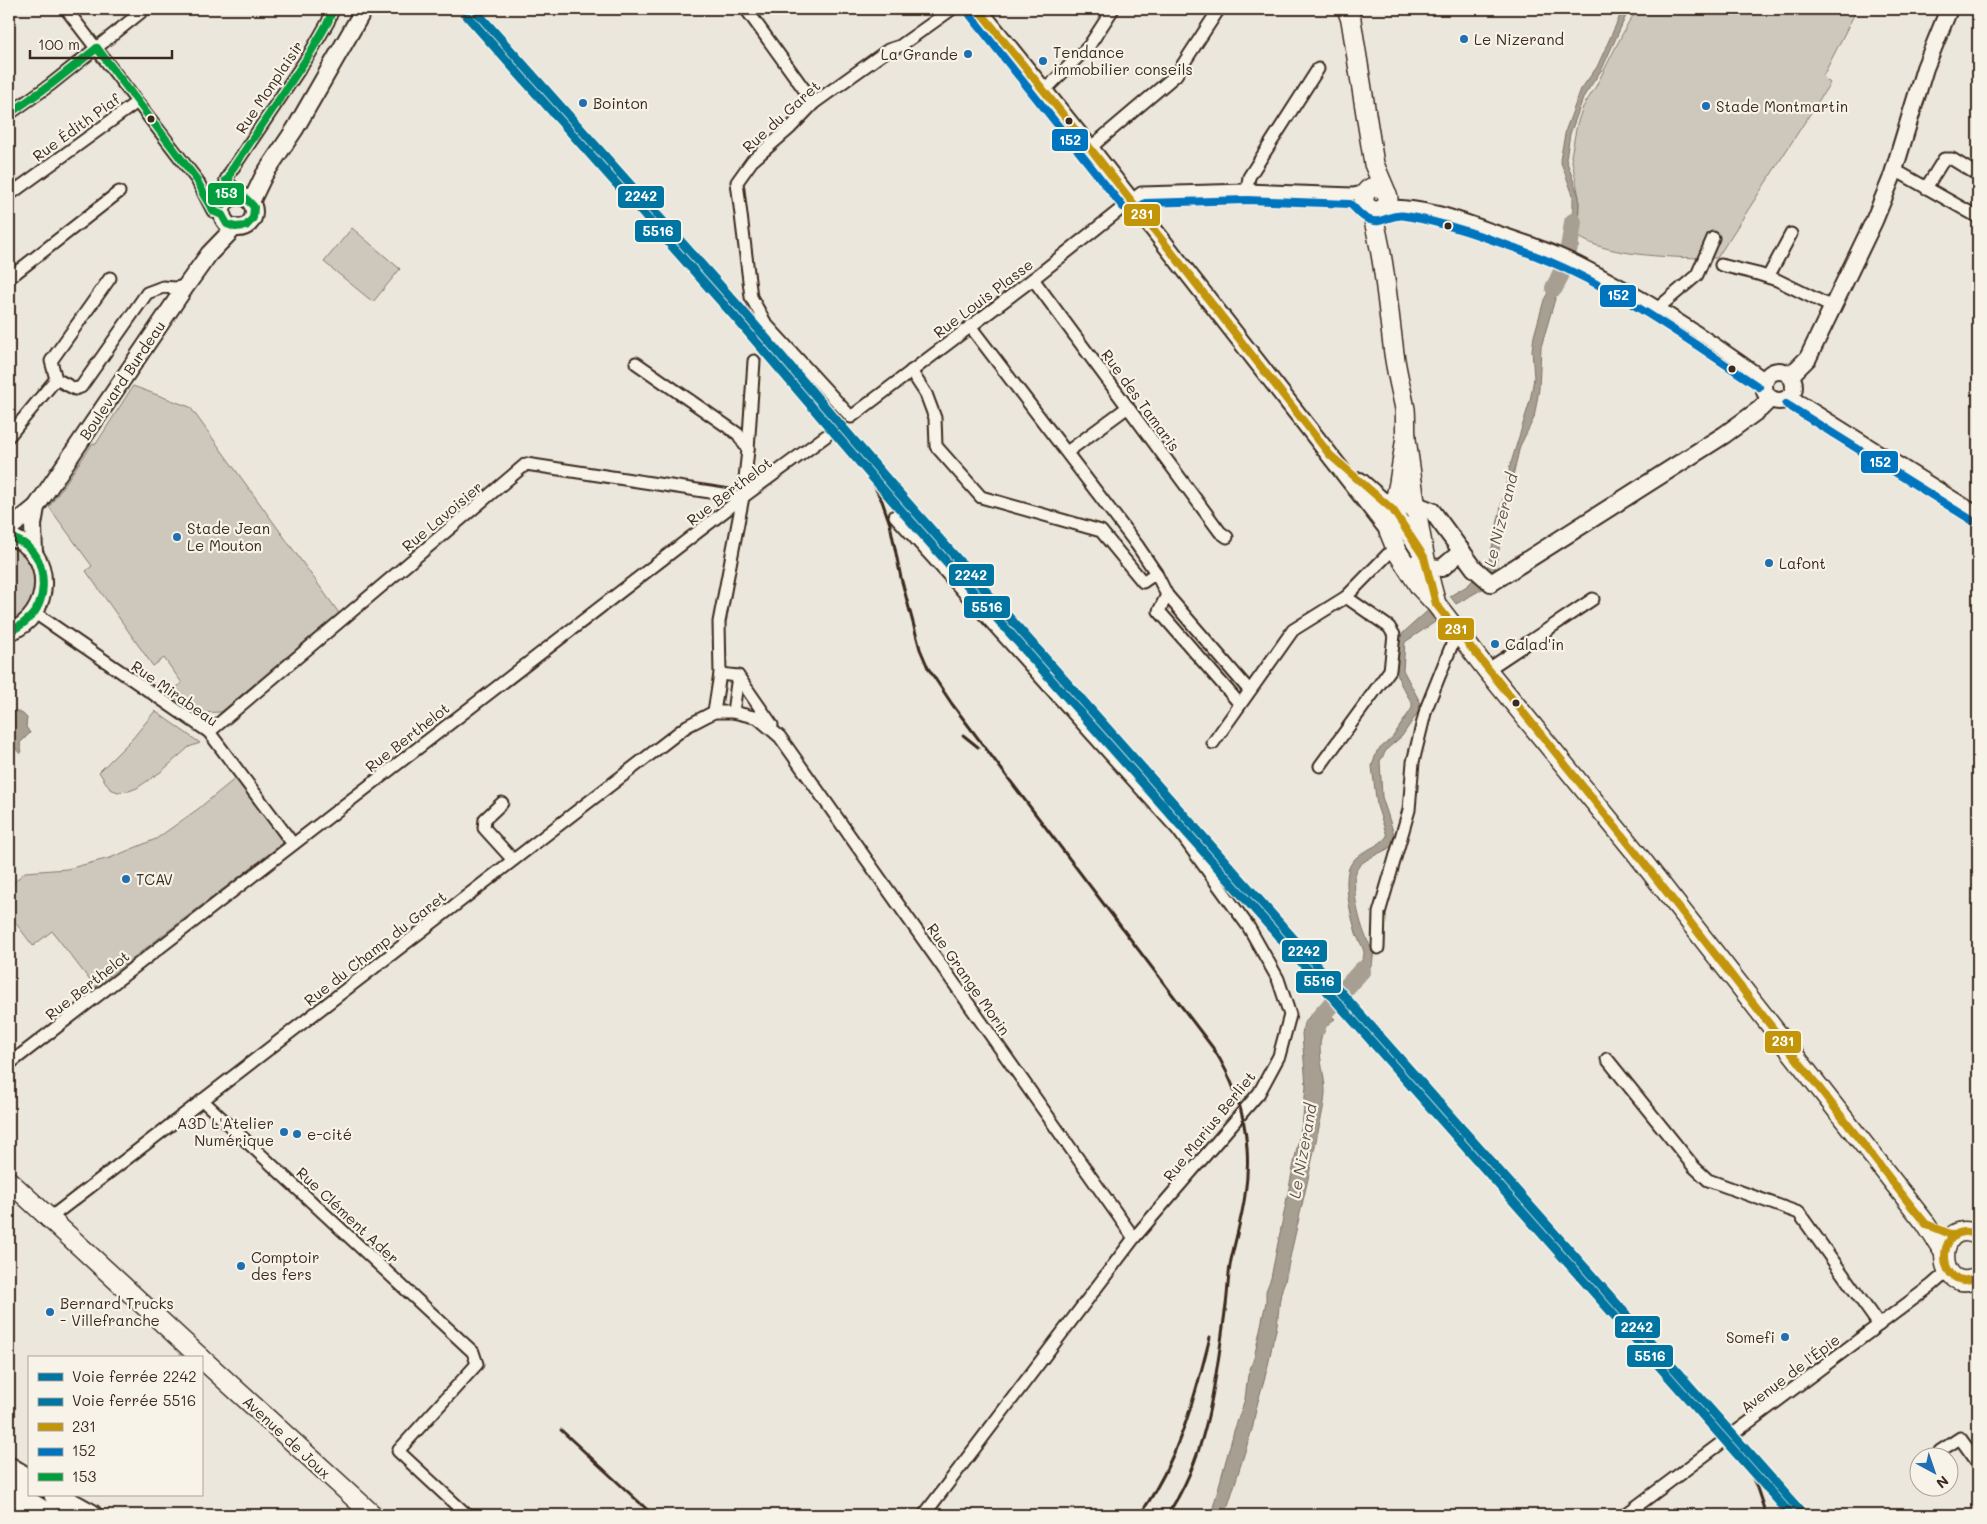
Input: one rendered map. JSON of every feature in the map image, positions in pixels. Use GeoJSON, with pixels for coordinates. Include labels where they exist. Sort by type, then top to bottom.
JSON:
{"type":"FeatureCollection","features":[{"type":"Feature","properties":{"kind":"highway"},"geometry":{"type":"LineString","coordinates":[[9,1468],[28,1479]]}},
{"type":"Feature","properties":{"kind":"highway"},"geometry":{"type":"LineString","coordinates":[[9,1492],[49,1515]]}},
{"type":"Feature","properties":{"kind":"highway"},"geometry":{"type":"LineString","coordinates":[[57,1496],[91,1515]]}},
{"type":"Feature","properties":{"kind":"main road","name":"Boulevard Burdeau"},"geometry":{"type":"LineString","coordinates":[[9,528],[36,507],[209,254],[233,208],[264,175],[295,129],[364,9]]}},
{"type":"Feature","properties":{"kind":"main road"},"geometry":{"type":"LineString","coordinates":[[978,9],[1090,148],[1330,456],[1392,539],[1420,587],[1637,854],[1926,1224],[1944,1252]]}},
{"type":"Feature","properties":{"kind":"main road"},"geometry":{"type":"LineString","coordinates":[[1347,9],[1351,20],[1374,164],[1378,236],[1393,348],[1405,411],[1406,437],[1414,504],[1425,562],[1446,618]]}},
{"type":"Feature","properties":{"kind":"main road"},"geometry":{"type":"LineString","coordinates":[[1790,376],[1808,358],[1857,259],[1894,170],[1925,68],[1949,9]]}},
{"type":"Feature","properties":{"kind":"main road"},"geometry":{"type":"LineString","coordinates":[[1778,371],[1790,376],[1794,386],[1790,396],[1780,401],[1770,398],[1764,390],[1765,379],[1773,372],[1778,371]]}},
{"type":"Feature","properties":{"kind":"main road"},"geometry":{"type":"LineString","coordinates":[[1393,510],[1414,504],[1432,511],[1474,568],[1491,584],[1724,435],[1760,409],[1770,398]]}},
{"type":"Feature","properties":{"kind":"main road"},"geometry":{"type":"LineString","coordinates":[[1392,539],[1393,510],[1406,437]]}},
{"type":"Feature","properties":{"kind":"main road"},"geometry":{"type":"LineString","coordinates":[[1330,456],[1393,510],[1425,562]]}},
{"type":"Feature","properties":{"kind":"main road","name":"Boulevard Burdeau"},"geometry":{"type":"LineString","coordinates":[[34,554],[33,525],[36,507]]}},
{"type":"Feature","properties":{"kind":"main road"},"geometry":{"type":"LineString","coordinates":[[9,537],[24,544],[34,554],[41,568],[44,583],[42,599],[35,613],[24,624],[9,632]]}},
{"type":"Feature","properties":{"kind":"main road"},"geometry":{"type":"LineString","coordinates":[[1392,539],[1425,562],[1442,568],[1462,551]]}},
{"type":"Feature","properties":{"kind":"main road","name":"Avenue de Joux"},"geometry":{"type":"LineString","coordinates":[[9,1181],[46,1221],[182,1356]]}},
{"type":"Feature","properties":{"kind":"main road","name":"Avenue de Joux"},"geometry":{"type":"LineString","coordinates":[[9,1193],[46,1221],[199,1356]]}},
{"type":"Feature","properties":{"kind":"main road"},"geometry":{"type":"LineString","coordinates":[[1926,1224],[1955,1236]]}},
{"type":"Feature","properties":{"kind":"main road"},"geometry":{"type":"LineString","coordinates":[[1974,1284],[1953,1276],[1948,1271],[1943,1258],[1946,1245],[1955,1236],[1969,1232],[1978,1235]]}},
{"type":"Feature","properties":{"kind":"main road","name":"Avenue de Joux"},"geometry":{"type":"LineString","coordinates":[[202,1359],[373,1515]]}},
{"type":"Feature","properties":{"kind":"main road","name":"Avenue de Joux"},"geometry":{"type":"LineString","coordinates":[[202,1374],[356,1515]]}},
{"type":"Feature","properties":{"kind":"street"},"geometry":{"type":"LineString","coordinates":[[66,9],[197,180],[205,197],[212,202],[233,208]]}},
{"type":"Feature","properties":{"kind":"street"},"geometry":{"type":"LineString","coordinates":[[9,114],[50,85],[144,9]]}},
{"type":"Feature","properties":{"kind":"street","name":"Rue Monplaisir"},"geometry":{"type":"LineString","coordinates":[[233,208],[226,180],[309,55],[334,9]]}},
{"type":"Feature","properties":{"kind":"street"},"geometry":{"type":"LineString","coordinates":[[746,9],[814,103]]}},
{"type":"Feature","properties":{"kind":"street","name":"Rue du Garet"},"geometry":{"type":"LineString","coordinates":[[851,417],[766,324],[751,297],[738,182],[752,161],[790,128],[814,103],[888,50],[900,46],[952,9]]}},
{"type":"Feature","properties":{"kind":"street"},"geometry":{"type":"LineString","coordinates":[[1044,91],[1089,46],[1113,9]]}},
{"type":"Feature","properties":{"kind":"street"},"geometry":{"type":"LineString","coordinates":[[1090,148],[1176,75],[1216,10]]}},
{"type":"Feature","properties":{"kind":"street"},"geometry":{"type":"LineString","coordinates":[[1247,190],[1249,176],[1318,70]]}},
{"type":"Feature","properties":{"kind":"street","name":"Rue Édith Piaf"},"geometry":{"type":"LineString","coordinates":[[9,195],[137,102]]}},
{"type":"Feature","properties":{"kind":"street"},"geometry":{"type":"LineString","coordinates":[[1926,188],[1944,159],[1952,159],[1978,175]]}},
{"type":"Feature","properties":{"kind":"street"},"geometry":{"type":"LineString","coordinates":[[1894,170],[1978,217]]}},
{"type":"Feature","properties":{"kind":"street","name":"Rue Louis Plasse"},"geometry":{"type":"LineString","coordinates":[[851,417],[1033,279],[1141,193],[1247,190],[1377,199],[1442,213],[1577,262],[1658,308],[1765,379]]}},
{"type":"Feature","properties":{"kind":"street"},"geometry":{"type":"LineString","coordinates":[[9,278],[119,192]]}},
{"type":"Feature","properties":{"kind":"street"},"geometry":{"type":"LineString","coordinates":[[1768,277],[1791,234]]}},
{"type":"Feature","properties":{"kind":"street"},"geometry":{"type":"LineString","coordinates":[[1658,308],[1697,275],[1713,238]]}},
{"type":"Feature","properties":{"kind":"street"},"geometry":{"type":"LineString","coordinates":[[1721,265],[1768,277],[1832,307]]}},
{"type":"Feature","properties":{"kind":"street"},"geometry":{"type":"LineString","coordinates":[[110,278],[51,361],[56,379],[75,389],[81,387],[147,293],[163,287],[175,288],[186,286]]}},
{"type":"Feature","properties":{"kind":"street","name":"Rue des Tamaris"},"geometry":{"type":"LineString","coordinates":[[1033,279],[1220,532],[1227,537]]}},
{"type":"Feature","properties":{"kind":"street"},"geometry":{"type":"LineString","coordinates":[[970,326],[1067,452],[1156,573],[1167,595],[1248,690]]}},
{"type":"Feature","properties":{"kind":"street"},"geometry":{"type":"LineString","coordinates":[[714,712],[720,674],[720,622],[743,498],[754,361]]}},
{"type":"Feature","properties":{"kind":"street"},"geometry":{"type":"LineString","coordinates":[[636,363],[738,434],[748,450]]}},
{"type":"Feature","properties":{"kind":"street"},"geometry":{"type":"LineString","coordinates":[[911,371],[926,394],[935,418],[936,446],[980,497],[1101,530],[1143,582],[1156,573]]}},
{"type":"Feature","properties":{"kind":"street"},"geometry":{"type":"LineString","coordinates":[[9,436],[56,379]]}},
{"type":"Feature","properties":{"kind":"street"},"geometry":{"type":"LineString","coordinates":[[1790,396],[1978,513]]}},
{"type":"Feature","properties":{"kind":"street"},"geometry":{"type":"LineString","coordinates":[[1067,452],[1128,407]]}},
{"type":"Feature","properties":{"kind":"street","name":"Rue Berthelot"},"geometry":{"type":"LineString","coordinates":[[9,1064],[826,436]]}},
{"type":"Feature","properties":{"kind":"street","name":"Rue Lavoisier"},"geometry":{"type":"LineString","coordinates":[[209,732],[526,464],[743,498]]}},
{"type":"Feature","properties":{"kind":"street","name":"Rue Marius Berliet"},"geometry":{"type":"LineString","coordinates":[[895,516],[1178,830],[1248,926],[1278,979],[1290,1015],[1279,1056],[1263,1086],[1242,1114],[1134,1238],[924,1515]]}},
{"type":"Feature","properties":{"kind":"street"},"geometry":{"type":"LineString","coordinates":[[1213,743],[1248,690],[1293,630],[1346,598],[1392,539]]}},
{"type":"Feature","properties":{"kind":"street"},"geometry":{"type":"LineString","coordinates":[[1167,595],[1159,611],[1239,703]]}},
{"type":"Feature","properties":{"kind":"street"},"geometry":{"type":"LineString","coordinates":[[1320,766],[1390,670],[1394,635],[1389,627],[1346,598]]}},
{"type":"Feature","properties":{"kind":"street"},"geometry":{"type":"LineString","coordinates":[[1487,670],[1593,599]]}},
{"type":"Feature","properties":{"kind":"street","name":"Rue Mirabeau"},"geometry":{"type":"LineString","coordinates":[[35,613],[209,732],[293,844]]}},
{"type":"Feature","properties":{"kind":"street"},"geometry":{"type":"LineString","coordinates":[[1378,948],[1379,913],[1409,810],[1413,762],[1446,618]]}},
{"type":"Feature","properties":{"kind":"street"},"geometry":{"type":"LineString","coordinates":[[720,674],[738,676],[733,712]]}},
{"type":"Feature","properties":{"kind":"street","name":"Rue Grange Morin"},"geometry":{"type":"LineString","coordinates":[[738,676],[1134,1238]]}},
{"type":"Feature","properties":{"kind":"street","name":"Rue du Champ du Garet"},"geometry":{"type":"LineString","coordinates":[[46,1221],[687,726],[714,712],[733,712]]}},
{"type":"Feature","properties":{"kind":"street","name":"Rue Grange Morin"},"geometry":{"type":"LineString","coordinates":[[733,712],[758,718],[780,736]]}},
{"type":"Feature","properties":{"kind":"street"},"geometry":{"type":"LineString","coordinates":[[502,804],[485,819],[484,828],[513,860]]}},
{"type":"Feature","properties":{"kind":"street"},"geometry":{"type":"LineString","coordinates":[[1606,1059],[1694,1167],[1708,1180],[1799,1213],[1879,1326]]}},
{"type":"Feature","properties":{"kind":"street","name":"Rue Clément Ader"},"geometry":{"type":"LineString","coordinates":[[202,1100],[473,1352],[477,1364],[398,1451],[467,1515]]}},
{"type":"Feature","properties":{"kind":"street","name":"Avenue de l'Épie"},"geometry":{"type":"LineString","coordinates":[[1625,1515],[1879,1326],[1948,1271]]}},
{"type":"Feature","properties":{"kind":"street"},"geometry":{"type":"LineString","coordinates":[[1948,1446],[1960,1438],[1978,1463]]}},
{"type":"Feature","properties":{"kind":"shaded area"},"geometry":{"type":"Polygon","coordinates":[[[1638,9],[1857,9],[1823,76],[1830,83],[1717,258],[1665,257],[1625,252],[1590,243],[1578,236],[1579,197],[1571,156],[1577,124],[1583,107],[1595,88],[1628,23],[1638,9]]]}},
{"type":"Feature","properties":{"kind":"shaded area"},"geometry":{"type":"Polygon","coordinates":[[[352,228],[400,269],[373,302],[324,262],[352,228]]]}},
{"type":"Feature","properties":{"kind":"shaded area","name":"Stade Jean Le Mouton"},"geometry":{"type":"Polygon","coordinates":[[[133,386],[190,407],[339,613],[221,712],[197,713],[169,694],[182,683],[164,658],[153,666],[86,571],[92,566],[49,507],[93,443],[96,444],[133,386]]]}},
{"type":"Feature","properties":{"kind":"shaded area"},"geometry":{"type":"Polygon","coordinates":[[[9,544],[18,549],[30,564],[36,582],[36,592],[28,611],[9,625],[9,544]]]}},
{"type":"Feature","properties":{"kind":"shaded area"},"geometry":{"type":"Polygon","coordinates":[[[155,711],[200,743],[189,747],[162,771],[137,788],[118,792],[110,789],[99,772],[133,738],[155,711]]]}},
{"type":"Feature","properties":{"kind":"shaded area","name":"TCAV"},"geometry":{"type":"Polygon","coordinates":[[[237,777],[283,843],[95,987],[52,931],[33,946],[9,914],[9,887],[25,872],[67,869],[110,858],[156,839],[198,809],[237,777]]]}},
{"type":"Feature","properties":{"kind":"water"},"geometry":{"type":"Polygon","coordinates":[[[1623,9],[1629,9],[1602,69],[1584,96],[1570,134],[1566,159],[1579,197],[1578,248],[1565,242],[1564,225],[1569,215],[1573,212],[1573,195],[1560,160],[1566,129],[1581,89],[1597,67],[1623,9]]]}},
{"type":"Feature","properties":{"kind":"water"},"geometry":{"type":"Polygon","coordinates":[[[1562,266],[1568,269],[1559,285],[1541,347],[1539,389],[1534,418],[1520,446],[1502,522],[1504,526],[1495,568],[1491,573],[1485,568],[1488,566],[1510,466],[1530,401],[1534,378],[1532,350],[1534,336],[1544,300],[1562,266]]]}},
{"type":"Feature","properties":{"kind":"water"},"geometry":{"type":"Polygon","coordinates":[[[1475,578],[1484,588],[1456,604],[1450,596],[1467,586],[1475,578]]]}},
{"type":"Feature","properties":{"kind":"water"},"geometry":{"type":"Polygon","coordinates":[[[1432,607],[1441,618],[1405,642],[1403,670],[1421,704],[1419,711],[1402,736],[1387,749],[1380,761],[1382,797],[1394,834],[1392,846],[1359,866],[1356,873],[1355,896],[1361,923],[1369,944],[1374,951],[1372,965],[1349,991],[1346,987],[1364,954],[1350,910],[1347,889],[1348,871],[1359,855],[1387,836],[1377,806],[1372,766],[1377,751],[1392,738],[1412,708],[1412,703],[1400,683],[1396,670],[1399,639],[1404,632],[1432,607]]]}},
{"type":"Feature","properties":{"kind":"water"},"geometry":{"type":"Polygon","coordinates":[[[17,711],[27,718],[26,727],[30,733],[20,743],[22,752],[20,754],[15,748],[9,749],[9,712],[17,711]]]}},
{"type":"Feature","properties":{"kind":"water"},"geometry":{"type":"Polygon","coordinates":[[[1326,1002],[1328,1013],[1335,1019],[1322,1034],[1320,1043],[1325,1093],[1308,1180],[1282,1287],[1277,1328],[1253,1426],[1225,1515],[1211,1515],[1234,1431],[1245,1399],[1248,1375],[1254,1358],[1266,1302],[1266,1291],[1271,1278],[1303,1118],[1306,1086],[1302,1034],[1304,1023],[1314,1011],[1326,1002]]]}},
{"type":"Feature","properties":{"kind":"waterway","name":"Le Nizerand"},"geometry":{"type":"LineString","coordinates":[[1554,288],[1567,256],[1573,222]]}},
{"type":"Feature","properties":{"kind":"waterway","name":"Le Nizerand"},"geometry":{"type":"LineString","coordinates":[[1317,1028],[1319,1018],[1362,970]]}},
{"type":"Feature","properties":{"kind":"railway"},"geometry":{"type":"LineString","coordinates":[[834,423],[857,453],[882,501],[890,524],[901,578],[920,649],[928,668],[952,704],[1213,1048],[1232,1083],[1244,1122],[1248,1163],[1244,1204],[1230,1266],[1214,1387],[1193,1467],[1167,1515]]}},
{"type":"Feature","properties":{"kind":"railway"},"geometry":{"type":"LineString","coordinates":[[963,735],[978,747]]}},
{"type":"Feature","properties":{"kind":"railway"},"geometry":{"type":"LineString","coordinates":[[1140,1515],[1165,1473],[1175,1451],[1191,1407],[1210,1337]]}},
{"type":"Feature","properties":{"kind":"railway"},"geometry":{"type":"LineString","coordinates":[[561,1430],[653,1515]]}},
{"type":"Feature","properties":{"kind":"railway"},"geometry":{"type":"LineString","coordinates":[[1741,1456],[1756,1485],[1766,1515]]}},
{"type":"Feature","properties":{"kind":"rail line","name":"2242"},"geometry":{"type":"LineString","coordinates":[[474,9],[742,310],[899,493],[1804,1515]]}},
{"type":"Feature","properties":{"kind":"rail line","name":"5516"},"geometry":{"type":"LineString","coordinates":[[467,16],[734,316],[892,500],[1791,1515]]}},
{"type":"Feature","properties":{"kind":"transit line","name":"153"},"geometry":{"type":"LineString","coordinates":[[97,48],[197,180],[204,193],[213,201],[223,205],[231,171],[309,55],[328,22],[333,9]]}},
{"type":"Feature","properties":{"kind":"transit line","name":"231"},"geometry":{"type":"LineString","coordinates":[[978,9],[1090,148],[1330,455],[1393,510],[1424,557],[1436,604],[1637,854],[1912,1207],[1926,1224],[1955,1236]]}},
{"type":"Feature","properties":{"kind":"transit line","name":"152"},"geometry":{"type":"LineString","coordinates":[[970,15],[1123,207]]}},
{"type":"Feature","properties":{"kind":"transit line","name":"153"},"geometry":{"type":"LineString","coordinates":[[9,114],[97,48]]}},
{"type":"Feature","properties":{"kind":"transit line","name":"153"},"geometry":{"type":"LineString","coordinates":[[203,194],[213,211],[222,215],[227,224],[235,227],[246,226],[253,218],[254,207],[226,180]]}},
{"type":"Feature","properties":{"kind":"transit line","name":"152"},"geometry":{"type":"LineString","coordinates":[[1137,209],[1145,203],[1247,200],[1350,204],[1370,220],[1379,221],[1395,216],[1406,216],[1451,226],[1523,251],[1586,278],[1674,330],[1759,387]]}},
{"type":"Feature","properties":{"kind":"transit line","name":"152"},"geometry":{"type":"LineString","coordinates":[[1786,404],[1973,521]]}},
{"type":"Feature","properties":{"kind":"transit line","name":"153"},"geometry":{"type":"LineString","coordinates":[[9,537],[31,549],[40,566],[43,586],[34,613],[23,624],[9,632]]}},
{"type":"Feature","properties":{"kind":"transit line","name":"231"},"geometry":{"type":"LineString","coordinates":[[1978,1235],[1968,1232],[1955,1235],[1946,1248],[1945,1256],[1946,1265],[1955,1277],[1965,1280],[1978,1277]]}},
{"type":"Feature","properties":{"kind":"place","name":"Le Nizerand"},"geometry":{"type":"Point","coordinates":[1464,39]}},
{"type":"Feature","properties":{"kind":"place","name":"La Grande"},"geometry":{"type":"Point","coordinates":[968,54]}},
{"type":"Feature","properties":{"kind":"place","name":"Tendance immobilier conseils"},"geometry":{"type":"Point","coordinates":[1043,61]}},
{"type":"Feature","properties":{"kind":"place","name":"Bointon"},"geometry":{"type":"Point","coordinates":[583,103]}},
{"type":"Feature","properties":{"kind":"place","name":"Stade Montmartin"},"geometry":{"type":"Point","coordinates":[1706,106]}},
{"type":"Feature","properties":{"kind":"place","name":"Stade Jean Le Mouton"},"geometry":{"type":"Point","coordinates":[177,537]}},
{"type":"Feature","properties":{"kind":"place","name":"Lafont"},"geometry":{"type":"Point","coordinates":[1769,563]}},
{"type":"Feature","properties":{"kind":"place","name":"Calad'in"},"geometry":{"type":"Point","coordinates":[1495,644]}},
{"type":"Feature","properties":{"kind":"place","name":"TCAV"},"geometry":{"type":"Point","coordinates":[126,879]}},
{"type":"Feature","properties":{"kind":"place","name":"A3D L'Atelier Numérique"},"geometry":{"type":"Point","coordinates":[284,1132]}},
{"type":"Feature","properties":{"kind":"place","name":"e-cité"},"geometry":{"type":"Point","coordinates":[297,1134]}},
{"type":"Feature","properties":{"kind":"place","name":"Comptoir des fers"},"geometry":{"type":"Point","coordinates":[241,1266]}},
{"type":"Feature","properties":{"kind":"place","name":"Bernard Trucks - Villefranche"},"geometry":{"type":"Point","coordinates":[50,1312]}},
{"type":"Feature","properties":{"kind":"place","name":"Somefi"},"geometry":{"type":"Point","coordinates":[1785,1337]}}]}
